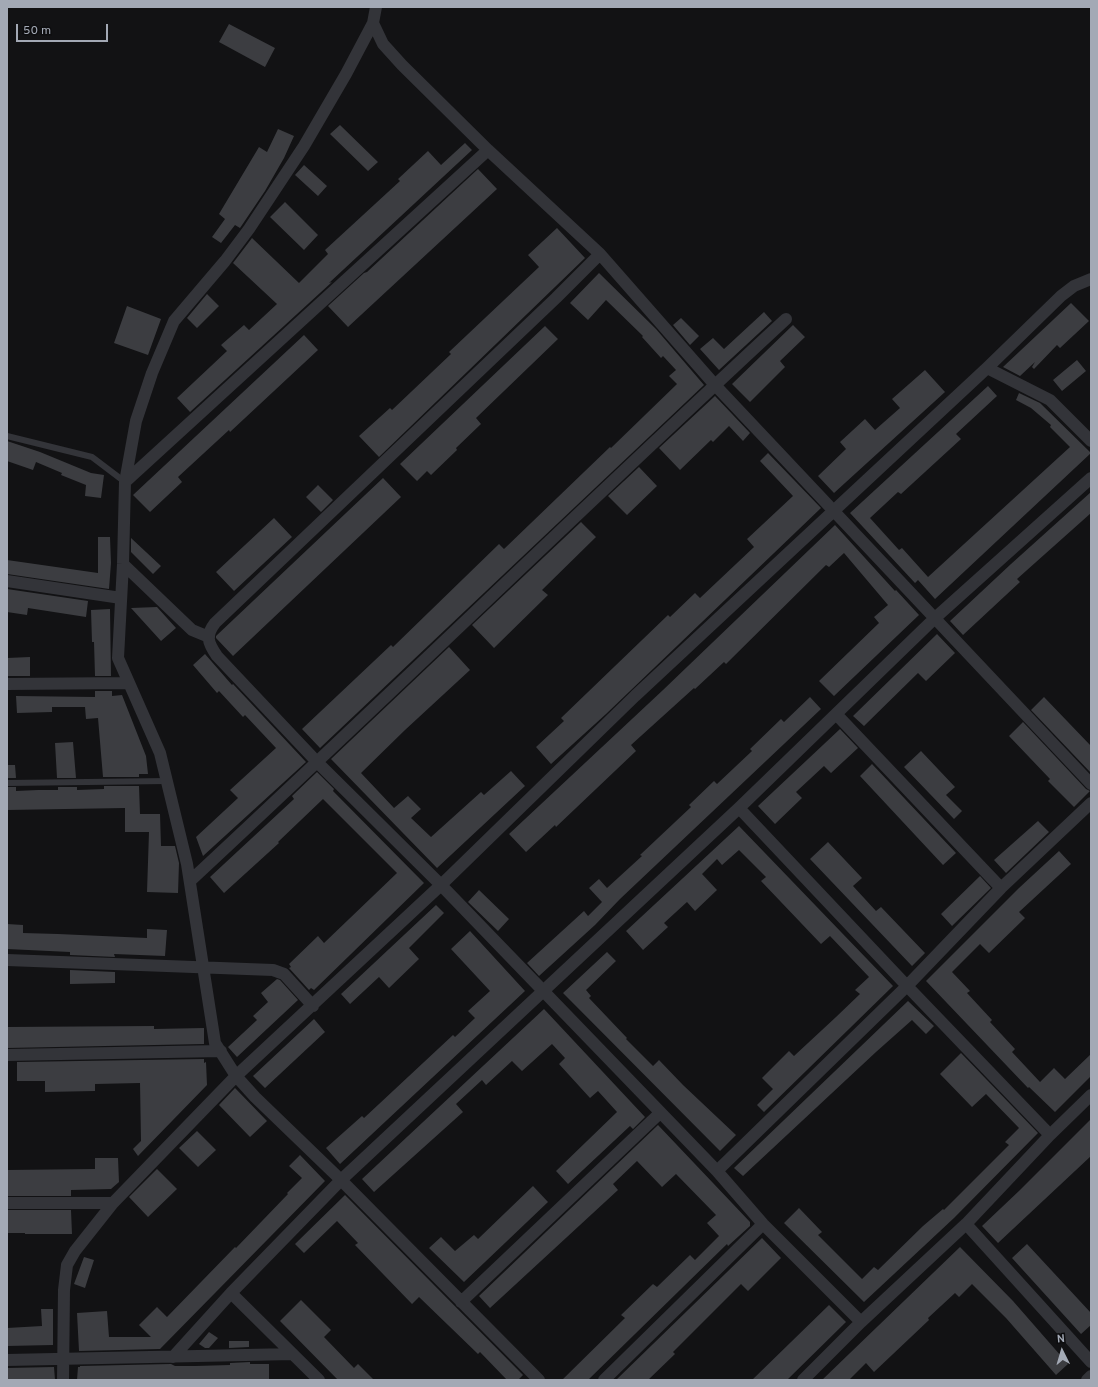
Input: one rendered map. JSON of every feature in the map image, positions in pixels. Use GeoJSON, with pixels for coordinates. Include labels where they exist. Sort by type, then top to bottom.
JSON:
{"type":"FeatureCollection","features":[{"type":"Feature","properties":{"kind":"street"},"geometry":{"type":"LineString","coordinates":[[376,7],[373,23],[312,133],[266,206],[225,261],[174,321],[152,373],[136,421],[124,482],[123,564],[118,658],[160,753],[190,881],[215,1043],[236,1076],[255,1097],[340,1180],[538,1380]]}},
{"type":"Feature","properties":{"kind":"street"},"geometry":{"type":"LineString","coordinates":[[373,23],[383,44],[402,65],[488,150],[600,254],[715,385],[1091,784]]}},
{"type":"Feature","properties":{"kind":"street"},"geometry":{"type":"LineString","coordinates":[[124,482],[488,150]]}},
{"type":"Feature","properties":{"kind":"street"},"geometry":{"type":"LineString","coordinates":[[600,254],[556,298],[215,623],[210,630],[210,646],[217,656],[318,763],[441,885],[543,990],[717,1172],[763,1224],[861,1322]]}},
{"type":"Feature","properties":{"kind":"street"},"geometry":{"type":"LineString","coordinates":[[63,1380],[64,1290],[67,1265],[80,1244],[113,1203],[236,1076],[313,1006],[441,885],[635,696],[987,368],[1061,296],[1074,286],[1091,279]]}},
{"type":"Feature","properties":{"kind":"street"},"geometry":{"type":"LineString","coordinates":[[190,881],[318,763],[786,319]]}},
{"type":"Feature","properties":{"kind":"street"},"geometry":{"type":"LineString","coordinates":[[987,368],[1050,400],[1091,441]]}},
{"type":"Feature","properties":{"kind":"street"},"geometry":{"type":"LineString","coordinates":[[173,1357],[231,1293],[340,1180],[739,808],[935,618],[1091,478]]}},
{"type":"Feature","properties":{"kind":"street"},"geometry":{"type":"LineString","coordinates":[[123,564],[192,630],[209,637]]}},
{"type":"Feature","properties":{"kind":"street"},"geometry":{"type":"LineString","coordinates":[[7,581],[121,598]]}},
{"type":"Feature","properties":{"kind":"street"},"geometry":{"type":"LineString","coordinates":[[7,684],[129,683]]}},
{"type":"Feature","properties":{"kind":"street"},"geometry":{"type":"LineString","coordinates":[[836,714],[1001,888]]}},
{"type":"Feature","properties":{"kind":"street"},"geometry":{"type":"LineString","coordinates":[[717,1172],[907,986],[1001,888],[1091,803]]}},
{"type":"Feature","properties":{"kind":"street"},"geometry":{"type":"LineString","coordinates":[[739,808],[1050,1135]]}},
{"type":"Feature","properties":{"kind":"street"},"geometry":{"type":"LineString","coordinates":[[7,960],[273,970],[284,974],[313,1006]]}},
{"type":"Feature","properties":{"kind":"street"},"geometry":{"type":"LineString","coordinates":[[7,1055],[220,1051]]}},
{"type":"Feature","properties":{"kind":"street"},"geometry":{"type":"LineString","coordinates":[[803,1380],[861,1322],[966,1224],[1050,1135],[1091,1095]]}},
{"type":"Feature","properties":{"kind":"street"},"geometry":{"type":"LineString","coordinates":[[461,1302],[660,1113]]}},
{"type":"Feature","properties":{"kind":"street"},"geometry":{"type":"LineString","coordinates":[[7,1202],[113,1203]]}},
{"type":"Feature","properties":{"kind":"street"},"geometry":{"type":"LineString","coordinates":[[604,1380],[763,1224]]}},
{"type":"Feature","properties":{"kind":"street"},"geometry":{"type":"LineString","coordinates":[[966,1224],[1091,1362]]}},
{"type":"Feature","properties":{"kind":"street"},"geometry":{"type":"LineString","coordinates":[[231,1293],[319,1380]]}},
{"type":"Feature","properties":{"kind":"street"},"geometry":{"type":"LineString","coordinates":[[7,1360],[294,1354]]}},
{"type":"Feature","properties":{"kind":"street"},"geometry":{"type":"LineString","coordinates":[[1087,1380],[1091,1376]]}},
{"type":"Feature","properties":{"kind":"lane"},"geometry":{"type":"LineString","coordinates":[[7,436],[92,457],[124,482]]}},
{"type":"Feature","properties":{"kind":"lane"},"geometry":{"type":"LineString","coordinates":[[7,783],[167,781]]}},
{"type":"Feature","properties":{"kind":"building"},"geometry":{"type":"Polygon","coordinates":[[[229,24],[275,48],[265,67],[219,42],[229,24]]]}},
{"type":"Feature","properties":{"kind":"building"},"geometry":{"type":"Polygon","coordinates":[[[340,125],[378,162],[368,171],[330,134],[340,125]]]}},
{"type":"Feature","properties":{"kind":"building"},"geometry":{"type":"Polygon","coordinates":[[[278,129],[294,136],[284,158],[265,191],[240,228],[235,225],[221,243],[212,237],[225,219],[219,214],[259,147],[267,152],[278,129]]]}},
{"type":"Feature","properties":{"kind":"building"},"geometry":{"type":"Polygon","coordinates":[[[465,143],[472,150],[329,283],[332,282],[190,412],[177,398],[227,351],[221,345],[244,325],[249,330],[277,304],[233,263],[252,238],[299,283],[328,254],[325,250],[400,181],[398,179],[428,151],[441,165],[465,143]]]}},
{"type":"Feature","properties":{"kind":"building"},"geometry":{"type":"Polygon","coordinates":[[[304,165],[327,186],[318,196],[295,175],[304,165]]]}},
{"type":"Feature","properties":{"kind":"building"},"geometry":{"type":"Polygon","coordinates":[[[478,169],[497,189],[348,327],[328,306],[478,169]]]}},
{"type":"Feature","properties":{"kind":"building"},"geometry":{"type":"Polygon","coordinates":[[[285,202],[318,235],[304,250],[270,217],[285,202]]]}},
{"type":"Feature","properties":{"kind":"building"},"geometry":{"type":"Polygon","coordinates":[[[557,228],[585,258],[379,457],[359,436],[390,408],[392,410],[451,354],[449,352],[539,267],[528,255],[557,228]]]}},
{"type":"Feature","properties":{"kind":"building"},"geometry":{"type":"Polygon","coordinates":[[[599,273],[656,329],[704,385],[320,748],[302,729],[391,645],[393,647],[499,544],[504,549],[677,384],[669,376],[676,370],[663,356],[661,358],[642,337],[643,336],[606,300],[588,320],[570,303],[599,273]]]}},
{"type":"Feature","properties":{"kind":"building"},"geometry":{"type":"Polygon","coordinates":[[[207,294],[219,306],[197,328],[187,318],[207,294]]]}},
{"type":"Feature","properties":{"kind":"building"},"geometry":{"type":"Polygon","coordinates":[[[1071,303],[1089,321],[1060,348],[1057,345],[1034,369],[1032,367],[1035,362],[1020,376],[1003,367],[1071,303]]]}},
{"type":"Feature","properties":{"kind":"building"},"geometry":{"type":"Polygon","coordinates":[[[127,306],[161,319],[148,355],[114,343],[127,306]]]}},
{"type":"Feature","properties":{"kind":"building"},"geometry":{"type":"Polygon","coordinates":[[[764,312],[772,321],[719,370],[700,349],[713,338],[724,349],[764,312]]]}},
{"type":"Feature","properties":{"kind":"building"},"geometry":{"type":"Polygon","coordinates":[[[681,318],[699,336],[690,345],[673,325],[681,318]]]}},
{"type":"Feature","properties":{"kind":"building"},"geometry":{"type":"Polygon","coordinates":[[[793,325],[805,337],[780,361],[785,367],[750,402],[732,384],[793,325]]]}},
{"type":"Feature","properties":{"kind":"building"},"geometry":{"type":"Polygon","coordinates":[[[545,326],[558,339],[476,418],[481,424],[456,448],[457,450],[431,475],[427,471],[417,481],[400,464],[545,326]]]}},
{"type":"Feature","properties":{"kind":"building"},"geometry":{"type":"Polygon","coordinates":[[[304,335],[318,350],[230,432],[229,430],[178,477],[182,482],[150,512],[133,495],[304,335]]]}},
{"type":"Feature","properties":{"kind":"building"},"geometry":{"type":"Polygon","coordinates":[[[1077,360],[1086,371],[1062,391],[1053,380],[1077,360]]]}},
{"type":"Feature","properties":{"kind":"building"},"geometry":{"type":"Polygon","coordinates":[[[925,370],[945,392],[834,493],[818,476],[846,449],[840,442],[865,419],[875,430],[900,408],[892,399],[925,370]]]}},
{"type":"Feature","properties":{"kind":"building"},"geometry":{"type":"Polygon","coordinates":[[[988,386],[997,396],[956,434],[961,439],[901,494],[898,492],[870,518],[899,550],[902,548],[928,577],[1070,447],[1050,427],[1051,425],[1031,408],[1016,400],[1019,393],[1040,403],[1091,453],[935,599],[918,580],[915,583],[850,513],[988,386]]]}},
{"type":"Feature","properties":{"kind":"building"},"geometry":{"type":"Polygon","coordinates":[[[715,396],[750,433],[743,441],[729,426],[713,442],[711,440],[680,470],[659,448],[715,396]]]}},
{"type":"Feature","properties":{"kind":"building"},"geometry":{"type":"Polygon","coordinates":[[[7,441],[40,452],[91,473],[104,475],[101,498],[85,496],[86,485],[61,475],[62,473],[36,462],[33,470],[7,461],[7,441]]]}},
{"type":"Feature","properties":{"kind":"building"},"geometry":{"type":"Polygon","coordinates":[[[768,453],[821,508],[606,714],[551,764],[536,747],[564,721],[561,718],[668,615],[670,617],[695,593],[700,598],[754,547],[747,539],[793,496],[760,461],[768,453]]]}},
{"type":"Feature","properties":{"kind":"building"},"geometry":{"type":"Polygon","coordinates":[[[639,467],[657,486],[627,515],[608,496],[639,467]]]}},
{"type":"Feature","properties":{"kind":"building"},"geometry":{"type":"Polygon","coordinates":[[[383,478],[401,497],[233,656],[216,638],[216,636],[383,478]]]}},
{"type":"Feature","properties":{"kind":"building"},"geometry":{"type":"Polygon","coordinates":[[[318,485],[333,500],[321,512],[306,497],[318,485]]]}},
{"type":"Feature","properties":{"kind":"building"},"geometry":{"type":"Polygon","coordinates":[[[1091,492],[1091,513],[1017,579],[1020,582],[963,635],[950,621],[1091,492]]]}},
{"type":"Feature","properties":{"kind":"building"},"geometry":{"type":"Polygon","coordinates":[[[274,518],[292,537],[234,591],[216,572],[274,518]]]}},
{"type":"Feature","properties":{"kind":"building"},"geometry":{"type":"Polygon","coordinates":[[[581,522],[596,537],[542,590],[548,595],[494,648],[472,625],[581,522]]]}},
{"type":"Feature","properties":{"kind":"building"},"geometry":{"type":"Polygon","coordinates":[[[835,525],[919,615],[834,696],[819,681],[879,623],[874,617],[888,605],[844,553],[829,567],[826,565],[726,664],[724,662],[631,745],[636,751],[556,827],[555,825],[526,852],[509,834],[663,690],[835,525]]]}},
{"type":"Feature","properties":{"kind":"building"},"geometry":{"type":"Polygon","coordinates":[[[98,537],[110,537],[111,563],[109,589],[7,574],[7,560],[98,573],[98,537]]]}},
{"type":"Feature","properties":{"kind":"building"},"geometry":{"type":"Polygon","coordinates":[[[131,538],[161,566],[153,574],[131,552],[131,538]]]}},
{"type":"Feature","properties":{"kind":"building"},"geometry":{"type":"Polygon","coordinates":[[[7,589],[88,601],[86,617],[28,608],[27,615],[7,612],[7,589]]]}},
{"type":"Feature","properties":{"kind":"building"},"geometry":{"type":"Polygon","coordinates":[[[157,607],[176,628],[161,641],[131,608],[157,607]]]}},
{"type":"Feature","properties":{"kind":"building"},"geometry":{"type":"Polygon","coordinates":[[[110,609],[111,676],[95,676],[91,610],[110,609]]]}},
{"type":"Feature","properties":{"kind":"building"},"geometry":{"type":"Polygon","coordinates":[[[937,634],[955,653],[926,681],[918,673],[864,726],[853,716],[937,634]]]}},
{"type":"Feature","properties":{"kind":"building"},"geometry":{"type":"Polygon","coordinates":[[[449,647],[470,670],[361,773],[394,808],[408,796],[421,809],[411,818],[431,837],[481,792],[484,795],[511,771],[525,786],[437,868],[331,759],[449,647]]]}},
{"type":"Feature","properties":{"kind":"building"},"geometry":{"type":"Polygon","coordinates":[[[205,654],[232,685],[233,684],[306,762],[203,856],[196,837],[238,798],[230,790],[276,748],[245,715],[243,717],[219,691],[217,693],[193,665],[205,654]]]}},
{"type":"Feature","properties":{"kind":"building"},"geometry":{"type":"Polygon","coordinates":[[[30,657],[30,676],[7,676],[7,658],[30,657]]]}},
{"type":"Feature","properties":{"kind":"building"},"geometry":{"type":"Polygon","coordinates":[[[95,691],[112,691],[112,696],[122,695],[146,756],[148,774],[139,774],[139,777],[103,777],[98,718],[86,719],[85,707],[52,707],[52,712],[17,713],[16,696],[95,697],[95,691]]]}},
{"type":"Feature","properties":{"kind":"building"},"geometry":{"type":"Polygon","coordinates":[[[810,697],[821,709],[620,899],[595,925],[539,976],[527,963],[584,911],[588,916],[602,902],[589,888],[599,879],[607,888],[642,856],[640,855],[691,807],[689,805],[714,781],[717,784],[752,751],[750,749],[781,719],[784,722],[810,697]]]}},
{"type":"Feature","properties":{"kind":"building"},"geometry":{"type":"Polygon","coordinates":[[[1044,697],[1091,746],[1091,773],[1031,710],[1044,697]]]}},
{"type":"Feature","properties":{"kind":"building"},"geometry":{"type":"Polygon","coordinates":[[[1023,722],[1086,789],[1090,791],[1074,807],[1048,781],[1050,779],[1009,736],[1023,722]]]}},
{"type":"Feature","properties":{"kind":"building"},"geometry":{"type":"Polygon","coordinates":[[[840,729],[858,748],[831,773],[824,766],[796,792],[802,798],[775,824],[758,806],[840,729]]]}},
{"type":"Feature","properties":{"kind":"building"},"geometry":{"type":"Polygon","coordinates":[[[73,742],[76,778],[57,778],[55,743],[73,742]]]}},
{"type":"Feature","properties":{"kind":"building"},"geometry":{"type":"Polygon","coordinates":[[[921,751],[955,787],[946,795],[962,811],[954,819],[904,767],[921,751]]]}},
{"type":"Feature","properties":{"kind":"building"},"geometry":{"type":"Polygon","coordinates":[[[872,764],[956,853],[943,865],[860,776],[872,764]]]}},
{"type":"Feature","properties":{"kind":"building"},"geometry":{"type":"Polygon","coordinates":[[[7,765],[15,765],[16,778],[7,778],[7,765]]]}},
{"type":"Feature","properties":{"kind":"building"},"geometry":{"type":"Polygon","coordinates":[[[317,772],[334,789],[333,791],[424,883],[314,990],[311,988],[309,990],[289,968],[291,967],[289,964],[318,936],[324,943],[397,873],[323,799],[278,842],[279,843],[224,893],[210,877],[294,799],[292,796],[317,772]]]}},
{"type":"Feature","properties":{"kind":"building"},"geometry":{"type":"Polygon","coordinates":[[[104,786],[139,786],[140,814],[160,814],[161,846],[175,846],[179,863],[178,893],[147,892],[149,832],[125,832],[125,808],[7,810],[7,787],[16,787],[16,791],[58,790],[58,787],[77,787],[77,790],[104,789],[104,786]]]}},
{"type":"Feature","properties":{"kind":"building"},"geometry":{"type":"Polygon","coordinates":[[[1038,821],[1049,832],[1006,873],[994,860],[1038,821]]]}},
{"type":"Feature","properties":{"kind":"building"},"geometry":{"type":"Polygon","coordinates":[[[739,826],[893,986],[764,1112],[757,1105],[773,1089],[762,1078],[789,1051],[794,1056],[836,1017],[860,994],[855,990],[869,977],[830,936],[821,944],[761,881],[766,877],[739,850],[722,865],[717,859],[702,874],[717,890],[695,911],[687,902],[664,923],[668,927],[643,950],[626,931],[739,826]]]}},
{"type":"Feature","properties":{"kind":"building"},"geometry":{"type":"Polygon","coordinates":[[[828,842],[862,878],[853,886],[876,911],[881,907],[925,953],[912,966],[810,859],[828,842]]]}},
{"type":"Feature","properties":{"kind":"building"},"geometry":{"type":"Polygon","coordinates":[[[1059,851],[1071,864],[1019,912],[1025,918],[989,953],[980,944],[952,972],[970,991],[967,993],[992,1020],[990,1022],[1015,1049],[1012,1052],[1040,1082],[1054,1068],[1065,1079],[1091,1054],[1091,1076],[1055,1112],[1029,1087],[1028,1088],[926,981],[1019,888],[1059,851]]]}},
{"type":"Feature","properties":{"kind":"building"},"geometry":{"type":"Polygon","coordinates":[[[980,876],[991,888],[952,926],[941,914],[980,876]]]}},
{"type":"Feature","properties":{"kind":"building"},"geometry":{"type":"Polygon","coordinates":[[[479,890],[509,919],[498,931],[468,902],[479,890]]]}},
{"type":"Feature","properties":{"kind":"building"},"geometry":{"type":"Polygon","coordinates":[[[436,905],[444,913],[409,948],[419,959],[389,988],[379,977],[350,1004],[341,994],[436,905]]]}},
{"type":"Feature","properties":{"kind":"building"},"geometry":{"type":"Polygon","coordinates":[[[7,924],[23,925],[23,933],[147,938],[147,929],[167,930],[165,956],[114,954],[115,957],[70,955],[70,952],[7,949],[7,924]]]}},
{"type":"Feature","properties":{"kind":"building"},"geometry":{"type":"Polygon","coordinates":[[[470,931],[525,991],[340,1164],[326,1148],[362,1116],[364,1118],[453,1035],[455,1037],[475,1018],[468,1011],[490,991],[451,949],[470,931]]]}},
{"type":"Feature","properties":{"kind":"building"},"geometry":{"type":"Polygon","coordinates":[[[607,952],[616,961],[586,990],[591,996],[589,998],[653,1066],[659,1060],[736,1135],[720,1151],[563,993],[607,952]]]}},
{"type":"Feature","properties":{"kind":"building"},"geometry":{"type":"Polygon","coordinates":[[[70,970],[115,972],[115,983],[70,984],[70,970]]]}},
{"type":"Feature","properties":{"kind":"building"},"geometry":{"type":"Polygon","coordinates":[[[277,979],[280,980],[298,1000],[237,1057],[228,1047],[257,1020],[253,1016],[268,1002],[261,993],[277,979]]]}},
{"type":"Feature","properties":{"kind":"building"},"geometry":{"type":"Polygon","coordinates":[[[908,1001],[934,1026],[926,1034],[912,1020],[743,1176],[734,1168],[908,1001]]]}},
{"type":"Feature","properties":{"kind":"building"},"geometry":{"type":"Polygon","coordinates":[[[544,1009],[645,1117],[633,1129],[630,1126],[568,1184],[556,1171],[617,1112],[598,1091],[590,1098],[559,1064],[565,1058],[552,1044],[522,1071],[512,1061],[486,1085],[482,1080],[456,1104],[463,1112],[374,1192],[362,1179],[544,1009]]]}},
{"type":"Feature","properties":{"kind":"building"},"geometry":{"type":"Polygon","coordinates":[[[314,1019],[325,1032],[265,1088],[253,1076],[314,1019]]]}},
{"type":"Feature","properties":{"kind":"building"},"geometry":{"type":"Polygon","coordinates":[[[154,1026],[154,1029],[204,1028],[204,1044],[7,1048],[7,1027],[154,1026]]]}},
{"type":"Feature","properties":{"kind":"building"},"geometry":{"type":"Polygon","coordinates":[[[961,1053],[1038,1133],[954,1218],[864,1302],[784,1223],[799,1208],[822,1232],[818,1235],[862,1279],[874,1267],[878,1270],[923,1226],[943,1209],[944,1210],[1009,1145],[1005,1142],[1019,1128],[986,1094],[972,1107],[940,1074],[961,1053]]]}},
{"type":"Feature","properties":{"kind":"building"},"geometry":{"type":"Polygon","coordinates":[[[204,1059],[204,1063],[206,1062],[207,1085],[138,1156],[133,1149],[141,1141],[140,1083],[95,1084],[95,1091],[45,1092],[45,1081],[17,1081],[17,1062],[204,1059]]]}},
{"type":"Feature","properties":{"kind":"building"},"geometry":{"type":"Polygon","coordinates":[[[235,1088],[267,1121],[250,1137],[219,1105],[235,1088]]]}},
{"type":"Feature","properties":{"kind":"building"},"geometry":{"type":"Polygon","coordinates":[[[1091,1119],[1091,1156],[998,1243],[982,1226],[1091,1119]]]}},
{"type":"Feature","properties":{"kind":"building"},"geometry":{"type":"Polygon","coordinates":[[[658,1125],[750,1222],[750,1226],[728,1246],[727,1244],[588,1380],[562,1380],[625,1318],[621,1315],[653,1284],[657,1287],[690,1255],[695,1260],[719,1236],[707,1223],[716,1215],[676,1174],[662,1187],[637,1161],[613,1184],[618,1190],[490,1308],[479,1296],[658,1125]]]}},
{"type":"Feature","properties":{"kind":"building"},"geometry":{"type":"Polygon","coordinates":[[[197,1131],[216,1150],[198,1167],[179,1148],[197,1131]]]}},
{"type":"Feature","properties":{"kind":"building"},"geometry":{"type":"Polygon","coordinates":[[[300,1155],[325,1181],[160,1349],[79,1351],[77,1313],[107,1311],[109,1337],[151,1337],[139,1325],[157,1307],[167,1317],[288,1194],[287,1193],[302,1178],[289,1166],[300,1155]]]}},
{"type":"Feature","properties":{"kind":"building"},"geometry":{"type":"Polygon","coordinates":[[[95,1158],[118,1158],[119,1182],[111,1189],[71,1190],[71,1196],[7,1196],[7,1170],[95,1169],[95,1158]]]}},
{"type":"Feature","properties":{"kind":"building"},"geometry":{"type":"Polygon","coordinates":[[[157,1169],[177,1189],[148,1217],[129,1197],[157,1169]]]}},
{"type":"Feature","properties":{"kind":"building"},"geometry":{"type":"Polygon","coordinates":[[[533,1186],[548,1202],[464,1282],[429,1248],[441,1237],[455,1251],[474,1235],[478,1239],[533,1186]]]}},
{"type":"Feature","properties":{"kind":"building"},"geometry":{"type":"Polygon","coordinates":[[[345,1195],[523,1375],[518,1380],[507,1380],[480,1352],[478,1354],[419,1297],[412,1304],[355,1245],[358,1243],[337,1221],[304,1253],[295,1244],[345,1195]]]}},
{"type":"Feature","properties":{"kind":"building"},"geometry":{"type":"Polygon","coordinates":[[[7,1210],[71,1210],[72,1234],[7,1233],[7,1210]]]}},
{"type":"Feature","properties":{"kind":"building"},"geometry":{"type":"Polygon","coordinates":[[[762,1238],[781,1258],[748,1291],[741,1284],[673,1352],[675,1354],[648,1380],[616,1380],[762,1238]]]}},
{"type":"Feature","properties":{"kind":"building"},"geometry":{"type":"Polygon","coordinates":[[[1027,1244],[1091,1313],[1091,1325],[1081,1334],[1012,1258],[1027,1244]]]}},
{"type":"Feature","properties":{"kind":"building"},"geometry":{"type":"Polygon","coordinates":[[[960,1247],[1013,1301],[1068,1364],[1056,1375],[1006,1318],[972,1284],[959,1297],[955,1293],[874,1372],[866,1363],[849,1380],[822,1380],[960,1247]]]}},
{"type":"Feature","properties":{"kind":"building"},"geometry":{"type":"Polygon","coordinates":[[[84,1257],[94,1260],[85,1288],[74,1284],[84,1257]]]}},
{"type":"Feature","properties":{"kind":"building"},"geometry":{"type":"Polygon","coordinates":[[[301,1300],[331,1330],[324,1337],[354,1368],[358,1364],[374,1380],[338,1380],[280,1321],[301,1300]]]}},
{"type":"Feature","properties":{"kind":"building"},"geometry":{"type":"Polygon","coordinates":[[[829,1305],[846,1322],[787,1380],[752,1380],[829,1305]]]}},
{"type":"Feature","properties":{"kind":"building"},"geometry":{"type":"Polygon","coordinates":[[[41,1309],[53,1309],[53,1345],[7,1346],[7,1328],[42,1326],[41,1309]]]}},
{"type":"Feature","properties":{"kind":"building"},"geometry":{"type":"Polygon","coordinates":[[[209,1332],[218,1338],[209,1348],[205,1348],[199,1344],[209,1332]]]}},
{"type":"Feature","properties":{"kind":"building"},"geometry":{"type":"Polygon","coordinates":[[[229,1341],[249,1341],[249,1347],[229,1348],[229,1341]]]}},
{"type":"Feature","properties":{"kind":"building"},"geometry":{"type":"Polygon","coordinates":[[[250,1362],[250,1364],[269,1364],[269,1380],[77,1380],[78,1367],[80,1366],[171,1364],[175,1366],[195,1366],[230,1365],[230,1363],[250,1362]]]}},
{"type":"Feature","properties":{"kind":"building"},"geometry":{"type":"Polygon","coordinates":[[[54,1367],[55,1380],[7,1380],[7,1368],[54,1367]]]}}]}
